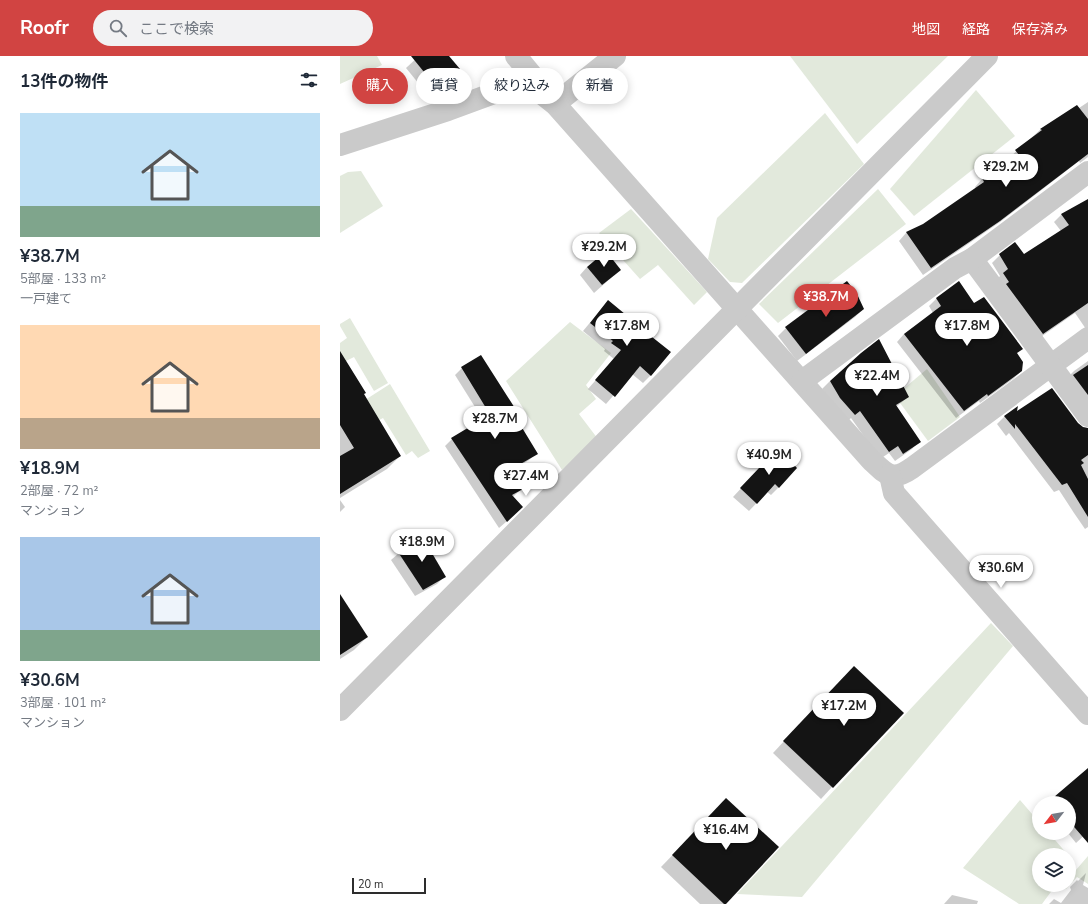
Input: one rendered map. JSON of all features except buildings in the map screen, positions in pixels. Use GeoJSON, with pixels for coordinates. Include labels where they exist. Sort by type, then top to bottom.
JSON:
{"type":"FeatureCollection","features":[{"type":"Feature","properties":{"kind":"street"},"geometry":{"type":"LineString","coordinates":[[516,56],[526,68]]}},
{"type":"Feature","properties":{"kind":"street"},"geometry":{"type":"LineString","coordinates":[[564,89],[615,56]]}},
{"type":"Feature","properties":{"kind":"street"},"geometry":{"type":"LineString","coordinates":[[340,710],[988,56]]}},
{"type":"Feature","properties":{"kind":"street"},"geometry":{"type":"LineString","coordinates":[[340,146],[480,98]]}},
{"type":"Feature","properties":{"kind":"street"},"geometry":{"type":"LineString","coordinates":[[552,104],[802,381],[871,460],[890,475],[898,476],[912,468],[1088,338]]}},
{"type":"Feature","properties":{"kind":"street"},"geometry":{"type":"LineString","coordinates":[[802,381],[1088,172]]}},
{"type":"Feature","properties":{"kind":"street"},"geometry":{"type":"LineString","coordinates":[[972,258],[1088,416]]}},
{"type":"Feature","properties":{"kind":"street"},"geometry":{"type":"LineString","coordinates":[[890,475],[894,493],[1088,714]]}},
{"type":"Feature","properties":{"kind":"shaded area"},"geometry":{"type":"Polygon","coordinates":[[[340,56],[377,56],[382,65],[375,68],[352,68],[352,79],[340,84],[340,56]]]}},
{"type":"Feature","properties":{"kind":"shaded area"},"geometry":{"type":"Polygon","coordinates":[[[790,56],[948,56],[857,144],[790,56]]]}},
{"type":"Feature","properties":{"kind":"shaded area"},"geometry":{"type":"Polygon","coordinates":[[[976,90],[1015,136],[914,216],[890,189],[976,90]]]}},
{"type":"Feature","properties":{"kind":"shaded area"},"geometry":{"type":"Polygon","coordinates":[[[825,113],[864,164],[742,283],[730,282],[708,259],[717,218],[825,113]]]}},
{"type":"Feature","properties":{"kind":"shaded area"},"geometry":{"type":"Polygon","coordinates":[[[361,171],[383,206],[340,233],[340,176],[348,172],[361,171]]]}},
{"type":"Feature","properties":{"kind":"shaded area"},"geometry":{"type":"Polygon","coordinates":[[[878,189],[906,224],[778,323],[759,304],[878,189]]]}},
{"type":"Feature","properties":{"kind":"shaded area"},"geometry":{"type":"Polygon","coordinates":[[[631,209],[707,292],[694,305],[658,265],[640,279],[599,233],[631,209]]]}},
{"type":"Feature","properties":{"kind":"shaded area"},"geometry":{"type":"Polygon","coordinates":[[[350,318],[388,383],[374,391],[354,357],[340,364],[340,343],[347,338],[340,324],[350,318]]]}},
{"type":"Feature","properties":{"kind":"shaded area"},"geometry":{"type":"Polygon","coordinates":[[[570,322],[611,353],[586,385],[596,399],[579,414],[598,439],[562,470],[506,381],[570,322]]]}},
{"type":"Feature","properties":{"kind":"shaded area"},"geometry":{"type":"Polygon","coordinates":[[[927,369],[960,417],[928,441],[895,396],[927,369]]]}},
{"type":"Feature","properties":{"kind":"shaded area"},"geometry":{"type":"Polygon","coordinates":[[[390,384],[430,451],[418,458],[412,451],[406,455],[383,418],[364,428],[351,409],[390,384]]]}},
{"type":"Feature","properties":{"kind":"shaded area"},"geometry":{"type":"Polygon","coordinates":[[[991,623],[1013,646],[802,897],[737,894],[991,623]]]}},
{"type":"Feature","properties":{"kind":"shaded area"},"geometry":{"type":"Polygon","coordinates":[[[1020,800],[1032,814],[1032,840],[1055,840],[1062,848],[1032,848],[1032,892],[1051,892],[1042,904],[1019,904],[963,868],[1020,800]]]}},
{"type":"Feature","properties":{"kind":"shaded area"},"geometry":{"type":"Polygon","coordinates":[[[1088,856],[1088,884],[1077,877],[1076,878],[1076,870],[1088,856]]]}}]}
